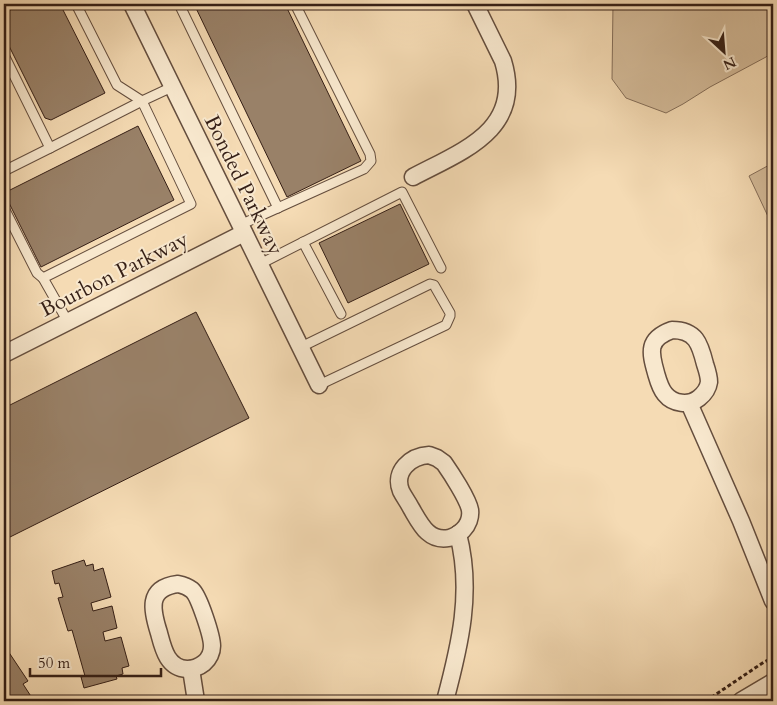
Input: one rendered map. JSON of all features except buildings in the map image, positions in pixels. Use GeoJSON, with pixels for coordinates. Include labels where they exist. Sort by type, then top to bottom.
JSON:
{"type":"FeatureCollection","features":[{"type":"Feature","properties":{"kind":"street","name":"Bonded Parkway"},"geometry":{"type":"LineString","coordinates":[[132,4],[319,385]]}},
{"type":"Feature","properties":{"kind":"street"},"geometry":{"type":"LineString","coordinates":[[413,177],[481,140],[493,127],[502,110],[507,92],[506,70],[475,4]]}},
{"type":"Feature","properties":{"kind":"street","name":"Bourbon Parkway"},"geometry":{"type":"LineString","coordinates":[[4,354],[242,229]]}},
{"type":"Feature","properties":{"kind":"street"},"geometry":{"type":"LineString","coordinates":[[672,330],[680,330],[695,337],[699,344],[709,380],[708,388],[703,395],[689,403],[680,403],[672,400],[665,394],[660,387],[651,354],[653,346],[658,339],[664,333],[672,330]]}},
{"type":"Feature","properties":{"kind":"street"},"geometry":{"type":"LineString","coordinates":[[689,403],[741,521],[773,600]]}},
{"type":"Feature","properties":{"kind":"street"},"geometry":{"type":"LineString","coordinates":[[428,455],[444,462],[470,509],[470,518],[466,526],[458,534],[436,538],[428,534],[422,527],[400,490],[401,473],[405,465],[412,459],[428,455]]}},
{"type":"Feature","properties":{"kind":"street"},"geometry":{"type":"LineString","coordinates":[[445,701],[464,615],[465,567],[458,534]]}},
{"type":"Feature","properties":{"kind":"street"},"geometry":{"type":"LineString","coordinates":[[178,584],[185,586],[197,596],[212,641],[212,648],[205,662],[199,667],[191,669],[175,666],[169,660],[165,653],[152,609],[153,601],[157,594],[163,588],[170,585],[178,584]]}},
{"type":"Feature","properties":{"kind":"street"},"geometry":{"type":"LineString","coordinates":[[191,669],[196,701]]}},
{"type":"Feature","properties":{"kind":"street"},"geometry":{"type":"LineString","coordinates":[[741,701],[773,682]]}},
{"type":"Feature","properties":{"kind":"lane"},"geometry":{"type":"LineString","coordinates":[[44,278],[191,204],[142,100],[117,85],[76,4]]}},
{"type":"Feature","properties":{"kind":"lane"},"geometry":{"type":"LineString","coordinates":[[179,4],[278,208]]}},
{"type":"Feature","properties":{"kind":"lane"},"geometry":{"type":"LineString","coordinates":[[242,229],[278,208],[364,170],[371,161],[370,154],[295,4]]}},
{"type":"Feature","properties":{"kind":"lane"},"geometry":{"type":"LineString","coordinates":[[4,55],[50,148]]}},
{"type":"Feature","properties":{"kind":"lane"},"geometry":{"type":"LineString","coordinates":[[4,171],[142,100],[172,87]]}},
{"type":"Feature","properties":{"kind":"lane"},"geometry":{"type":"LineString","coordinates":[[260,264],[402,192],[441,268]]}},
{"type":"Feature","properties":{"kind":"lane"},"geometry":{"type":"LineString","coordinates":[[4,208],[37,273],[44,278],[68,322]]}},
{"type":"Feature","properties":{"kind":"lane"},"geometry":{"type":"LineString","coordinates":[[303,242],[340,314]]}},
{"type":"Feature","properties":{"kind":"lane"},"geometry":{"type":"LineString","coordinates":[[301,347],[430,284],[434,285],[450,313],[446,325],[319,385]]}},
{"type":"Feature","properties":{"kind":"path"},"geometry":{"type":"LineString","coordinates":[[706,701],[773,658]]}},
{"type":"Feature","properties":{"kind":"shaded area"},"geometry":{"type":"Polygon","coordinates":[[[613,4],[773,4],[773,51],[766,57],[666,113],[626,98],[612,79],[613,4]]]}},
{"type":"Feature","properties":{"kind":"shaded area"},"geometry":{"type":"Polygon","coordinates":[[[773,163],[773,227],[749,176],[773,163]]]}}]}
